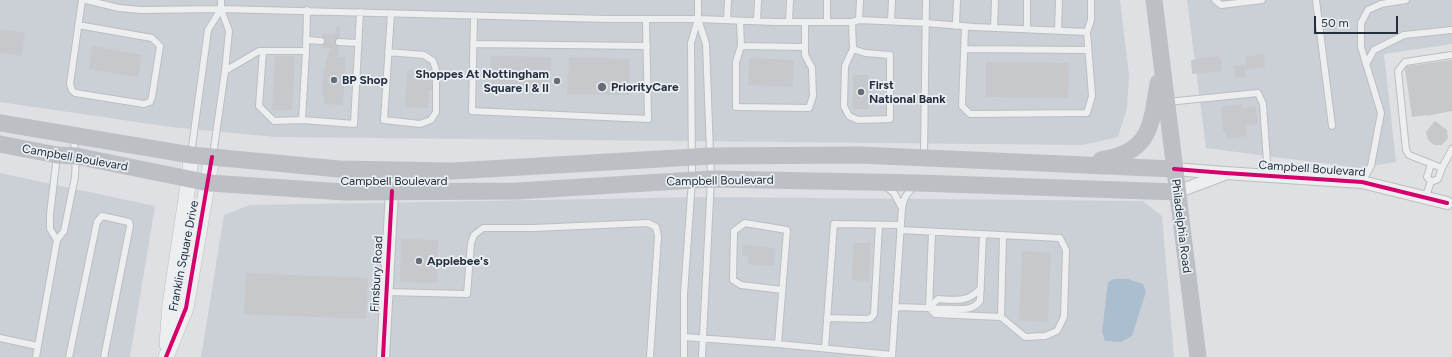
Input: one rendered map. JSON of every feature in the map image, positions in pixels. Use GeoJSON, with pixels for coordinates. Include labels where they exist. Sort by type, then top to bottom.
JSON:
{"type":"FeatureCollection","features":[{"type":"Feature","properties":{"kind":"main road","name":"Philadelphia Road"},"geometry":{"type":"LineString","coordinates":[[1154,0],[1198,357]]}},
{"type":"Feature","properties":{"kind":"main road"},"geometry":{"type":"LineString","coordinates":[[1075,165],[1119,156],[1128,152],[1144,139],[1154,111],[1161,65]]}},
{"type":"Feature","properties":{"kind":"main road","name":"Campbell Boulevard"},"geometry":{"type":"LineString","coordinates":[[0,124],[191,155],[339,169],[453,171],[711,156],[860,155],[1174,169]]}},
{"type":"Feature","properties":{"kind":"main road","name":"Campbell Boulevard"},"geometry":{"type":"LineString","coordinates":[[0,144],[57,155],[76,156],[209,183],[345,192],[517,191],[711,179],[880,182],[1177,192]]}},
{"type":"Feature","properties":{"kind":"street","name":"Franklin Square Drive"},"geometry":{"type":"LineString","coordinates":[[166,357],[170,304],[189,179],[191,155]]}},
{"type":"Feature","properties":{"kind":"street","name":"Franklin Square Drive"},"geometry":{"type":"LineString","coordinates":[[166,357],[186,308],[209,183],[212,157]]}},
{"type":"Feature","properties":{"kind":"street","name":"Campbell Boulevard"},"geometry":{"type":"LineString","coordinates":[[1174,169],[1362,182],[1447,203]]}},
{"type":"Feature","properties":{"kind":"street","name":"Campbell Boulevard"},"geometry":{"type":"LineString","coordinates":[[1177,192],[1225,173]]}},
{"type":"Feature","properties":{"kind":"street","name":"Finsbury Road"},"geometry":{"type":"LineString","coordinates":[[383,357],[392,192]]}},
{"type":"Feature","properties":{"kind":"lane"},"geometry":{"type":"LineString","coordinates":[[78,25],[152,38],[157,42],[160,46],[150,102],[144,104],[75,93],[72,90],[70,84],[78,25],[82,0]]}},
{"type":"Feature","properties":{"kind":"lane"},"geometry":{"type":"LineString","coordinates":[[86,0],[119,8],[141,10],[221,8],[474,16],[698,19],[789,22],[852,22],[859,20],[926,23],[965,27],[1087,32]]}},
{"type":"Feature","properties":{"kind":"lane"},"geometry":{"type":"LineString","coordinates":[[212,157],[230,30],[221,8],[221,0]]}},
{"type":"Feature","properties":{"kind":"lane"},"geometry":{"type":"LineString","coordinates":[[684,357],[684,294],[692,180],[691,43],[698,19],[698,0]]}},
{"type":"Feature","properties":{"kind":"lane"},"geometry":{"type":"LineString","coordinates":[[727,20],[728,0]]}},
{"type":"Feature","properties":{"kind":"lane"},"geometry":{"type":"LineString","coordinates":[[757,21],[758,0]]}},
{"type":"Feature","properties":{"kind":"lane"},"geometry":{"type":"LineString","coordinates":[[789,22],[790,0]]}},
{"type":"Feature","properties":{"kind":"lane"},"geometry":{"type":"LineString","coordinates":[[827,0],[827,22]]}},
{"type":"Feature","properties":{"kind":"lane"},"geometry":{"type":"LineString","coordinates":[[859,20],[860,0]]}},
{"type":"Feature","properties":{"kind":"lane"},"geometry":{"type":"LineString","coordinates":[[891,22],[892,0]]}},
{"type":"Feature","properties":{"kind":"lane"},"geometry":{"type":"LineString","coordinates":[[924,157],[926,0]]}},
{"type":"Feature","properties":{"kind":"lane"},"geometry":{"type":"LineString","coordinates":[[956,26],[957,0]]}},
{"type":"Feature","properties":{"kind":"lane"},"geometry":{"type":"LineString","coordinates":[[994,28],[995,0]]}},
{"type":"Feature","properties":{"kind":"lane"},"geometry":{"type":"LineString","coordinates":[[1027,0],[1027,29]]}},
{"type":"Feature","properties":{"kind":"lane"},"geometry":{"type":"LineString","coordinates":[[1058,30],[1059,0]]}},
{"type":"Feature","properties":{"kind":"lane"},"geometry":{"type":"LineString","coordinates":[[965,27],[962,106],[970,114],[1087,113],[1092,96],[1087,32],[1091,20],[1091,0]]}},
{"type":"Feature","properties":{"kind":"lane"},"geometry":{"type":"LineString","coordinates":[[1215,0],[1221,6],[1243,1],[1262,0]]}},
{"type":"Feature","properties":{"kind":"lane"},"geometry":{"type":"LineString","coordinates":[[1316,0],[1332,126]]}},
{"type":"Feature","properties":{"kind":"lane"},"geometry":{"type":"LineString","coordinates":[[1362,182],[1371,166],[1381,113],[1361,47],[1361,23],[1368,10],[1381,4],[1406,0]]}},
{"type":"Feature","properties":{"kind":"lane"},"geometry":{"type":"LineString","coordinates":[[191,155],[208,30],[221,8]]}},
{"type":"Feature","properties":{"kind":"lane"},"geometry":{"type":"LineString","coordinates":[[302,120],[307,10]]}},
{"type":"Feature","properties":{"kind":"lane"},"geometry":{"type":"LineString","coordinates":[[261,51],[260,106],[274,121],[302,120],[354,124],[360,12]]}},
{"type":"Feature","properties":{"kind":"lane"},"geometry":{"type":"LineString","coordinates":[[388,52],[424,55],[433,61],[436,70],[436,112],[431,120],[420,124],[384,120],[388,52],[391,13]]}},
{"type":"Feature","properties":{"kind":"lane"},"geometry":{"type":"LineString","coordinates":[[474,16],[472,111],[648,119],[646,19]]}},
{"type":"Feature","properties":{"kind":"lane"},"geometry":{"type":"LineString","coordinates":[[698,19],[706,44],[711,156],[702,357]]}},
{"type":"Feature","properties":{"kind":"lane"},"geometry":{"type":"LineString","coordinates":[[740,21],[741,46],[736,62],[736,107],[809,108],[813,96],[812,68],[805,55],[805,22]]}},
{"type":"Feature","properties":{"kind":"lane"},"geometry":{"type":"LineString","coordinates":[[852,22],[853,49],[845,66],[844,106],[849,116],[858,120],[890,119],[890,55],[864,53],[853,49]]}},
{"type":"Feature","properties":{"kind":"lane"},"geometry":{"type":"LineString","coordinates":[[1366,64],[1374,50],[1404,35],[1452,30]]}},
{"type":"Feature","properties":{"kind":"lane"},"geometry":{"type":"LineString","coordinates":[[306,40],[321,41]]}},
{"type":"Feature","properties":{"kind":"lane"},"geometry":{"type":"LineString","coordinates":[[339,42],[358,43]]}},
{"type":"Feature","properties":{"kind":"lane"},"geometry":{"type":"LineString","coordinates":[[473,44],[647,46]]}},
{"type":"Feature","properties":{"kind":"lane"},"geometry":{"type":"LineString","coordinates":[[741,46],[805,47]]}},
{"type":"Feature","properties":{"kind":"lane"},"geometry":{"type":"LineString","coordinates":[[964,49],[1088,50]]}},
{"type":"Feature","properties":{"kind":"lane"},"geometry":{"type":"LineString","coordinates":[[225,71],[261,51],[306,51]]}},
{"type":"Feature","properties":{"kind":"lane"},"geometry":{"type":"LineString","coordinates":[[1442,168],[1409,155],[1406,150],[1398,70],[1405,62],[1452,55]]}},
{"type":"Feature","properties":{"kind":"lane"},"geometry":{"type":"LineString","coordinates":[[1166,103],[1258,93],[1263,104],[1268,176]]}},
{"type":"Feature","properties":{"kind":"lane"},"geometry":{"type":"LineString","coordinates":[[36,357],[58,240],[64,231],[75,177],[76,156],[73,136]]}},
{"type":"Feature","properties":{"kind":"lane"},"geometry":{"type":"LineString","coordinates":[[1425,198],[1431,182],[1438,179],[1452,149]]}},
{"type":"Feature","properties":{"kind":"lane"},"geometry":{"type":"LineString","coordinates":[[57,155],[50,214],[50,229],[58,240]]}},
{"type":"Feature","properties":{"kind":"lane"},"geometry":{"type":"LineString","coordinates":[[1431,164],[1427,177],[1431,182]]}},
{"type":"Feature","properties":{"kind":"lane"},"geometry":{"type":"LineString","coordinates":[[880,182],[894,193],[902,208]]}},
{"type":"Feature","properties":{"kind":"lane"},"geometry":{"type":"LineString","coordinates":[[684,337],[825,348],[892,356],[903,201],[908,192],[919,184]]}},
{"type":"Feature","properties":{"kind":"lane"},"geometry":{"type":"LineString","coordinates":[[69,357],[97,222],[102,216],[129,222],[130,226],[104,357]]}},
{"type":"Feature","properties":{"kind":"lane"},"geometry":{"type":"LineString","coordinates":[[386,292],[467,294],[471,243],[474,235],[483,228],[533,228],[648,223],[656,227],[658,236],[650,357]]}},
{"type":"Feature","properties":{"kind":"lane"},"geometry":{"type":"LineString","coordinates":[[778,344],[787,230],[746,223],[734,231],[733,280],[741,286],[782,290]]}},
{"type":"Feature","properties":{"kind":"lane"},"geometry":{"type":"LineString","coordinates":[[825,348],[834,224],[879,225],[932,232],[1060,238],[1066,250],[1064,317],[1057,331],[1045,336],[1025,337],[1001,317],[935,314],[928,308]]}},
{"type":"Feature","properties":{"kind":"lane"},"geometry":{"type":"LineString","coordinates":[[827,318],[867,319],[871,318],[874,314],[879,225]]}},
{"type":"Feature","properties":{"kind":"lane"},"geometry":{"type":"LineString","coordinates":[[928,308],[932,232]]}},
{"type":"Feature","properties":{"kind":"lane"},"geometry":{"type":"LineString","coordinates":[[895,307],[969,309],[976,306],[980,301],[983,235]]}},
{"type":"Feature","properties":{"kind":"lane"},"geometry":{"type":"LineString","coordinates":[[1001,317],[1003,236]]}},
{"type":"Feature","properties":{"kind":"lane"},"geometry":{"type":"LineString","coordinates":[[928,308],[938,299],[962,300],[969,298],[981,288]]}},
{"type":"Feature","properties":{"kind":"lane"},"geometry":{"type":"LineString","coordinates":[[0,338],[37,346]]}},
{"type":"Feature","properties":{"kind":"shaded area"},"geometry":{"type":"Polygon","coordinates":[[[0,0],[1120,0],[1129,75],[1127,108],[1118,137],[1083,145],[275,137],[171,127],[0,102],[0,0]]]}},
{"type":"Feature","properties":{"kind":"shaded area"},"geometry":{"type":"Polygon","coordinates":[[[1187,0],[1452,0],[1452,44],[1384,54],[1396,162],[1359,168],[1206,148],[1187,0]]]}},
{"type":"Feature","properties":{"kind":"shaded area"},"geometry":{"type":"Polygon","coordinates":[[[0,173],[155,206],[130,357],[0,357],[0,173]]]}},
{"type":"Feature","properties":{"kind":"shaded area"},"geometry":{"type":"Polygon","coordinates":[[[706,197],[1143,201],[1162,216],[1174,357],[201,357],[224,215],[250,205],[706,197]]]}},
{"type":"Feature","properties":{"kind":"water"},"geometry":{"type":"Polygon","coordinates":[[[1114,279],[1128,279],[1143,284],[1146,292],[1132,336],[1121,342],[1105,341],[1102,332],[1108,282],[1114,279]]]}},
{"type":"Feature","properties":{"kind":"building","name":"BP Shop"},"geometry":{"type":"Polygon","coordinates":[[[337,26],[340,26],[340,38],[337,38],[335,41],[335,44],[339,47],[338,57],[346,57],[343,105],[325,104],[322,89],[324,70],[330,48],[321,47],[325,42],[322,34],[334,35],[337,26]]]}},
{"type":"Feature","properties":{"kind":"building"},"geometry":{"type":"Polygon","coordinates":[[[0,29],[25,33],[22,56],[0,53],[0,29]]]}},
{"type":"Feature","properties":{"kind":"building"},"geometry":{"type":"Polygon","coordinates":[[[92,46],[142,55],[138,77],[89,69],[92,46]]]}},
{"type":"Feature","properties":{"kind":"building"},"geometry":{"type":"Polygon","coordinates":[[[1264,54],[1265,67],[1247,70],[1245,57],[1264,54]]]}},
{"type":"Feature","properties":{"kind":"building"},"geometry":{"type":"Polygon","coordinates":[[[275,56],[295,56],[292,111],[272,110],[275,56]]]}},
{"type":"Feature","properties":{"kind":"building"},"geometry":{"type":"Polygon","coordinates":[[[491,56],[551,57],[550,93],[490,91],[491,56]]]}},
{"type":"Feature","properties":{"kind":"building"},"geometry":{"type":"Polygon","coordinates":[[[1219,56],[1219,59],[1221,58],[1222,71],[1192,74],[1191,60],[1219,56]]]}},
{"type":"Feature","properties":{"kind":"building"},"geometry":{"type":"Polygon","coordinates":[[[569,57],[630,59],[629,95],[567,94],[569,57]]]}},
{"type":"Feature","properties":{"kind":"building"},"geometry":{"type":"Polygon","coordinates":[[[749,58],[794,60],[793,87],[748,85],[749,58]]]}},
{"type":"Feature","properties":{"kind":"building"},"geometry":{"type":"Polygon","coordinates":[[[1452,60],[1452,111],[1412,117],[1405,69],[1407,66],[1452,60]]]}},
{"type":"Feature","properties":{"kind":"building"},"geometry":{"type":"Polygon","coordinates":[[[986,62],[1069,63],[1068,98],[986,97],[986,62]]]}},
{"type":"Feature","properties":{"kind":"building"},"geometry":{"type":"Polygon","coordinates":[[[1245,65],[1246,77],[1235,78],[1234,66],[1245,65]]]}},
{"type":"Feature","properties":{"kind":"building"},"geometry":{"type":"Polygon","coordinates":[[[407,70],[429,71],[429,79],[432,79],[432,90],[429,90],[428,108],[405,107],[407,70]]]}},
{"type":"Feature","properties":{"kind":"building","name":"First National Bank"},"geometry":{"type":"Polygon","coordinates":[[[853,75],[868,75],[868,109],[853,109],[853,75]]]}},
{"type":"Feature","properties":{"kind":"building"},"geometry":{"type":"Polygon","coordinates":[[[1242,104],[1242,108],[1256,106],[1258,124],[1246,126],[1247,136],[1226,139],[1225,132],[1223,132],[1221,107],[1242,104]]]}},
{"type":"Feature","properties":{"kind":"building"},"geometry":{"type":"Polygon","coordinates":[[[1435,121],[1447,130],[1448,138],[1442,145],[1434,145],[1428,140],[1426,132],[1435,121]]]}},
{"type":"Feature","properties":{"kind":"building","name":"Applebee's"},"geometry":{"type":"Polygon","coordinates":[[[401,239],[438,240],[437,283],[400,282],[401,239]]]}},
{"type":"Feature","properties":{"kind":"building"},"geometry":{"type":"Polygon","coordinates":[[[853,243],[871,243],[869,281],[852,280],[853,243]]]}},
{"type":"Feature","properties":{"kind":"building"},"geometry":{"type":"Polygon","coordinates":[[[743,245],[776,248],[774,266],[748,264],[748,256],[742,256],[743,245]]]}},
{"type":"Feature","properties":{"kind":"building"},"geometry":{"type":"Polygon","coordinates":[[[1022,251],[1051,253],[1048,322],[1019,320],[1022,251]]]}},
{"type":"Feature","properties":{"kind":"building"},"geometry":{"type":"Polygon","coordinates":[[[246,273],[368,278],[366,319],[244,314],[246,273]]]}},
{"type":"Feature","properties":{"kind":"cycle path"},"geometry":{"type":"LineString","coordinates":[[166,357],[186,308],[212,157]]}},
{"type":"Feature","properties":{"kind":"cycle path"},"geometry":{"type":"LineString","coordinates":[[1174,169],[1362,182],[1447,203]]}},
{"type":"Feature","properties":{"kind":"cycle path"},"geometry":{"type":"LineString","coordinates":[[383,357],[392,191]]}},
{"type":"Feature","properties":{"kind":"place","name":"BP Shop"},"geometry":{"type":"Point","coordinates":[334,80]}},
{"type":"Feature","properties":{"kind":"place","name":"Shoppes At Nottingham Square I & II"},"geometry":{"type":"Point","coordinates":[557,81]}},
{"type":"Feature","properties":{"kind":"place","name":"PriorityCare"},"geometry":{"type":"Point","coordinates":[602,87]}},
{"type":"Feature","properties":{"kind":"place","name":"First National Bank"},"geometry":{"type":"Point","coordinates":[861,92]}},
{"type":"Feature","properties":{"kind":"place","name":"Applebee's"},"geometry":{"type":"Point","coordinates":[419,261]}}]}
